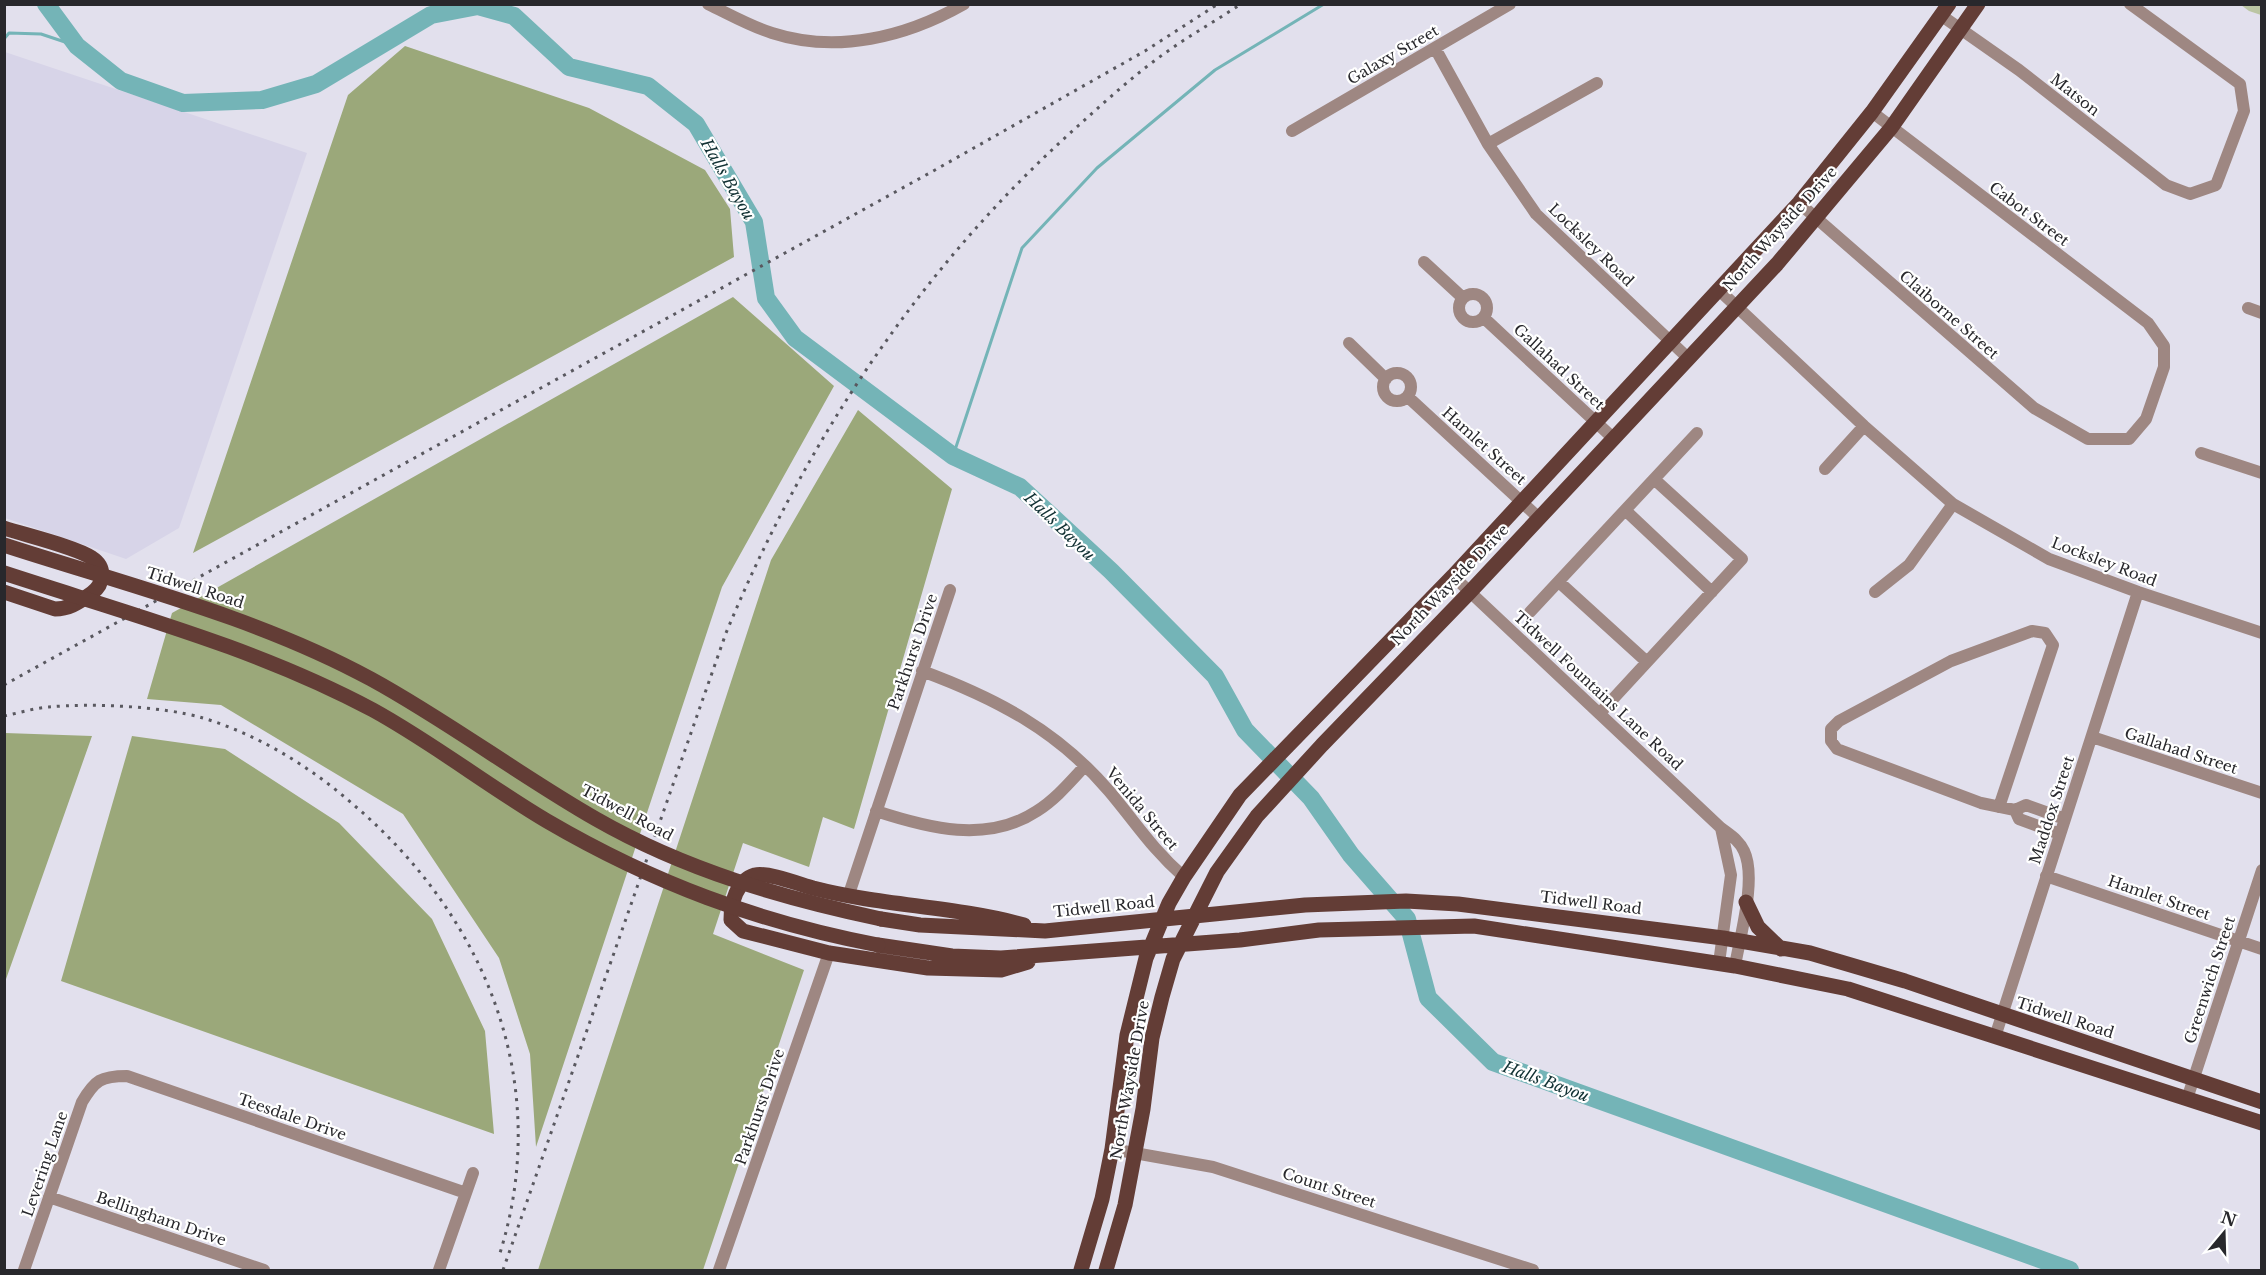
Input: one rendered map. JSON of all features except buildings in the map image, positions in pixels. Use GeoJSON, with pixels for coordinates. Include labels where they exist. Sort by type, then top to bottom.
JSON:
{"type":"FeatureCollection","features":[{"type":"Feature","properties":{"kind":"main road","name":"North Wayside Drive"},"geometry":{"type":"LineString","coordinates":[[1106,1270],[1125,1205],[1136,1153],[1152,1038],[1173,959],[1217,872],[1257,816],[1322,745],[1470,592],[1777,264],[1890,128],[1960,32],[1977,4]]}},
{"type":"Feature","properties":{"kind":"main road","name":"North Wayside Drive"},"geometry":{"type":"LineString","coordinates":[[1081,1270],[1102,1199],[1112,1149],[1127,1035],[1152,945],[1184,878],[1240,795],[1453,576],[1799,202],[1872,111],[1946,10]]}},
{"type":"Feature","properties":{"kind":"main road"},"geometry":{"type":"LineString","coordinates":[[4,528],[87,556],[99,566],[102,577],[98,588],[77,603],[63,609],[55,609],[4,592]]}},
{"type":"Feature","properties":{"kind":"main road","name":"Tidwell Road"},"geometry":{"type":"LineString","coordinates":[[4,545],[250,625],[312,651],[370,678],[598,820],[691,865],[774,894],[881,919],[920,925],[1045,931],[1305,905],[1396,901],[1458,904],[1739,940],[1810,953],[1905,981],[2001,1016],[2262,1102]]}},
{"type":"Feature","properties":{"kind":"main road"},"geometry":{"type":"LineString","coordinates":[[4,573],[236,648],[304,676],[374,711],[545,819],[638,870],[691,893],[777,923],[878,945],[952,956],[1047,956],[1152,945],[1240,940],[1319,930],[1474,926],[1719,963],[1848,989],[2262,1123]]}},
{"type":"Feature","properties":{"kind":"main road"},"geometry":{"type":"LineString","coordinates":[[1045,931],[989,916],[849,894],[757,875],[746,880],[731,903],[731,920],[743,931],[829,953],[928,968],[989,970],[1001,970],[1047,956]]}},
{"type":"Feature","properties":{"kind":"main road"},"geometry":{"type":"LineString","coordinates":[[1746,902],[1758,927],[1782,949]]}},
{"type":"Feature","properties":{"kind":"street"},"geometry":{"type":"LineString","coordinates":[[708,4],[772,33],[820,42],[840,42],[899,33],[964,4]]}},
{"type":"Feature","properties":{"kind":"street","name":"Galaxy Street"},"geometry":{"type":"LineString","coordinates":[[1292,131],[1510,4]]}},
{"type":"Feature","properties":{"kind":"street","name":"Matson"},"geometry":{"type":"LineString","coordinates":[[1946,10],[1960,32],[2019,70],[2166,184],[2190,194],[2216,185],[2244,111],[2240,84],[2130,4]]}},
{"type":"Feature","properties":{"kind":"street","name":"Locksley Road"},"geometry":{"type":"LineString","coordinates":[[1435,48],[1488,144],[1536,214],[1688,358]]}},
{"type":"Feature","properties":{"kind":"street"},"geometry":{"type":"LineString","coordinates":[[1488,144],[1597,83]]}},
{"type":"Feature","properties":{"kind":"street","name":"Cabot Street"},"geometry":{"type":"LineString","coordinates":[[1872,111],[1890,128],[2148,323],[2164,346],[2164,367],[2146,420],[2129,439],[2088,439]]}},
{"type":"Feature","properties":{"kind":"street","name":"Claiborne Street"},"geometry":{"type":"LineString","coordinates":[[1799,202],[2034,408],[2088,439]]}},
{"type":"Feature","properties":{"kind":"street","name":"Gallahad Street"},"geometry":{"type":"LineString","coordinates":[[1424,262],[1463,298]]}},
{"type":"Feature","properties":{"kind":"street","name":"Locksley Road"},"geometry":{"type":"LineString","coordinates":[[1719,290],[1864,426],[1953,504],[2049,559],[2138,592],[2262,633]]}},
{"type":"Feature","properties":{"kind":"street","name":"Gallahad Street"},"geometry":{"type":"LineString","coordinates":[[1475,293],[1483,297],[1487,305],[1484,318],[1476,322],[1463,318],[1459,310],[1463,298],[1475,293]]}},
{"type":"Feature","properties":{"kind":"street"},"geometry":{"type":"LineString","coordinates":[[2248,308],[2262,312]]}},
{"type":"Feature","properties":{"kind":"street","name":"Gallahad Street"},"geometry":{"type":"LineString","coordinates":[[1484,318],[1613,438]]}},
{"type":"Feature","properties":{"kind":"street","name":"Hamlet Street"},"geometry":{"type":"LineString","coordinates":[[1348,343],[1386,379]]}},
{"type":"Feature","properties":{"kind":"street","name":"Hamlet Street"},"geometry":{"type":"LineString","coordinates":[[1397,373],[1408,379],[1411,385],[1408,397],[1403,400],[1391,400],[1383,390],[1386,379],[1397,373]]}},
{"type":"Feature","properties":{"kind":"street","name":"Hamlet Street"},"geometry":{"type":"LineString","coordinates":[[1408,397],[1539,518]]}},
{"type":"Feature","properties":{"kind":"street"},"geometry":{"type":"LineString","coordinates":[[1825,469],[1864,426]]}},
{"type":"Feature","properties":{"kind":"street"},"geometry":{"type":"LineString","coordinates":[[1530,612],[1697,434]]}},
{"type":"Feature","properties":{"kind":"street"},"geometry":{"type":"LineString","coordinates":[[2201,453],[2262,472]]}},
{"type":"Feature","properties":{"kind":"street"},"geometry":{"type":"LineString","coordinates":[[1599,713],[1742,559],[1654,479]]}},
{"type":"Feature","properties":{"kind":"street"},"geometry":{"type":"LineString","coordinates":[[1875,592],[1909,565],[1953,504]]}},
{"type":"Feature","properties":{"kind":"street"},"geometry":{"type":"LineString","coordinates":[[1625,510],[1712,592]]}},
{"type":"Feature","properties":{"kind":"street","name":"Tidwell Fountains Lane Road"},"geometry":{"type":"LineString","coordinates":[[1453,576],[1721,828],[1737,840],[1745,852],[1748,884],[1735,966]]}},
{"type":"Feature","properties":{"kind":"street"},"geometry":{"type":"LineString","coordinates":[[1559,582],[1647,662]]}},
{"type":"Feature","properties":{"kind":"street","name":"Parkhurst Drive"},"geometry":{"type":"LineString","coordinates":[[849,894],[950,590]]}},
{"type":"Feature","properties":{"kind":"street","name":"Maddox Street"},"geometry":{"type":"LineString","coordinates":[[1995,1037],[2138,592]]}},
{"type":"Feature","properties":{"kind":"street"},"geometry":{"type":"LineString","coordinates":[[1999,807],[2052,645],[2045,633],[2032,631],[1951,661],[1839,721],[1831,729],[1831,741],[1837,749],[1981,803],[1999,807],[2015,810],[2026,806],[2065,819]]}},
{"type":"Feature","properties":{"kind":"street","name":"Venida Street"},"geometry":{"type":"LineString","coordinates":[[922,671],[988,697],[1038,727],[1085,766],[1108,790],[1160,856],[1184,878]]}},
{"type":"Feature","properties":{"kind":"street","name":"Gallahad Street"},"geometry":{"type":"LineString","coordinates":[[2092,737],[2262,793]]}},
{"type":"Feature","properties":{"kind":"street"},"geometry":{"type":"LineString","coordinates":[[876,811],[940,830],[990,828],[1012,823],[1036,811],[1085,766]]}},
{"type":"Feature","properties":{"kind":"street"},"geometry":{"type":"LineString","coordinates":[[2015,810],[2019,819],[2060,834]]}},
{"type":"Feature","properties":{"kind":"street"},"geometry":{"type":"LineString","coordinates":[[1719,963],[1731,875],[1721,828]]}},
{"type":"Feature","properties":{"kind":"street","name":"Greenwich Street"},"geometry":{"type":"LineString","coordinates":[[2187,1099],[2262,870]]}},
{"type":"Feature","properties":{"kind":"street","name":"Hamlet Street"},"geometry":{"type":"LineString","coordinates":[[2046,876],[2262,949]]}},
{"type":"Feature","properties":{"kind":"street","name":"Parkhurst Drive"},"geometry":{"type":"LineString","coordinates":[[719,1270],[829,953]]}},
{"type":"Feature","properties":{"kind":"street","name":"Teesdale Drive"},"geometry":{"type":"LineString","coordinates":[[107,1076],[127,1076],[466,1193]]}},
{"type":"Feature","properties":{"kind":"street","name":"Levering Lane"},"geometry":{"type":"LineString","coordinates":[[24,1270],[82,1102],[91,1086],[107,1076]]}},
{"type":"Feature","properties":{"kind":"street","name":"Count Street"},"geometry":{"type":"LineString","coordinates":[[1112,1149],[1213,1167],[1533,1270]]}},
{"type":"Feature","properties":{"kind":"street"},"geometry":{"type":"LineString","coordinates":[[439,1270],[473,1173]]}},
{"type":"Feature","properties":{"kind":"street","name":"Bellingham Drive"},"geometry":{"type":"LineString","coordinates":[[49,1197],[264,1270]]}},
{"type":"Feature","properties":{"kind":"shaded area"},"geometry":{"type":"Polygon","coordinates":[[[5,52],[307,153],[179,528],[126,559],[5,518],[5,52]]]}},
{"type":"Feature","properties":{"kind":"green space"},"geometry":{"type":"Polygon","coordinates":[[[2241,5],[2261,5],[2261,15],[2249,11],[2241,5]]]}},
{"type":"Feature","properties":{"kind":"green space"},"geometry":{"type":"Polygon","coordinates":[[[405,46],[589,108],[705,170],[730,209],[734,257],[193,553],[348,95],[405,46]]]}},
{"type":"Feature","properties":{"kind":"green space"},"geometry":{"type":"Polygon","coordinates":[[[733,297],[834,386],[722,587],[536,1147],[530,1054],[499,958],[403,814],[221,705],[147,699],[172,613],[733,297]]]}},
{"type":"Feature","properties":{"kind":"green space"},"geometry":{"type":"Polygon","coordinates":[[[858,410],[952,489],[854,829],[823,817],[809,867],[743,843],[713,934],[804,970],[703,1270],[538,1270],[771,560],[858,410]]]}},
{"type":"Feature","properties":{"kind":"green space"},"geometry":{"type":"Polygon","coordinates":[[[4,733],[92,736],[5,982],[4,733]]]}},
{"type":"Feature","properties":{"kind":"green space"},"geometry":{"type":"Polygon","coordinates":[[[132,736],[225,749],[339,823],[432,919],[485,1031],[494,1134],[61,981],[132,736]]]}},
{"type":"Feature","properties":{"kind":"waterway","name":"Halls Bayou"},"geometry":{"type":"LineString","coordinates":[[46,4],[77,46],[121,81],[183,103],[262,100],[316,84],[431,15],[478,6],[514,16],[569,67],[648,86],[696,124],[754,222],[766,298],[795,338],[953,456],[1020,487],[1111,571],[1215,676],[1245,730],[1311,798],[1351,855],[1407,919],[1428,998],[1493,1062],[2070,1270]]}},
{"type":"Feature","properties":{"kind":"waterway"},"geometry":{"type":"LineString","coordinates":[[953,456],[1022,248],[1097,168],[1215,70],[1324,4]]}},
{"type":"Feature","properties":{"kind":"waterway"},"geometry":{"type":"LineString","coordinates":[[4,39],[9,33],[41,34],[77,46]]}},
{"type":"Feature","properties":{"kind":"railway"},"geometry":{"type":"LineString","coordinates":[[4,685],[935,170],[1145,51],[1218,4]]}},
{"type":"Feature","properties":{"kind":"railway"},"geometry":{"type":"LineString","coordinates":[[503,1270],[726,633],[793,492],[831,425],[873,360],[919,297],[968,237],[1021,180],[1078,126],[1145,68],[1241,4]]}},
{"type":"Feature","properties":{"kind":"railway"},"geometry":{"type":"LineString","coordinates":[[4,716],[32,709],[66,706],[126,706],[186,714],[224,725],[264,743],[321,778],[355,806],[401,850],[440,899],[472,952],[497,1008],[512,1066],[518,1127],[514,1190],[500,1253]]}}]}
